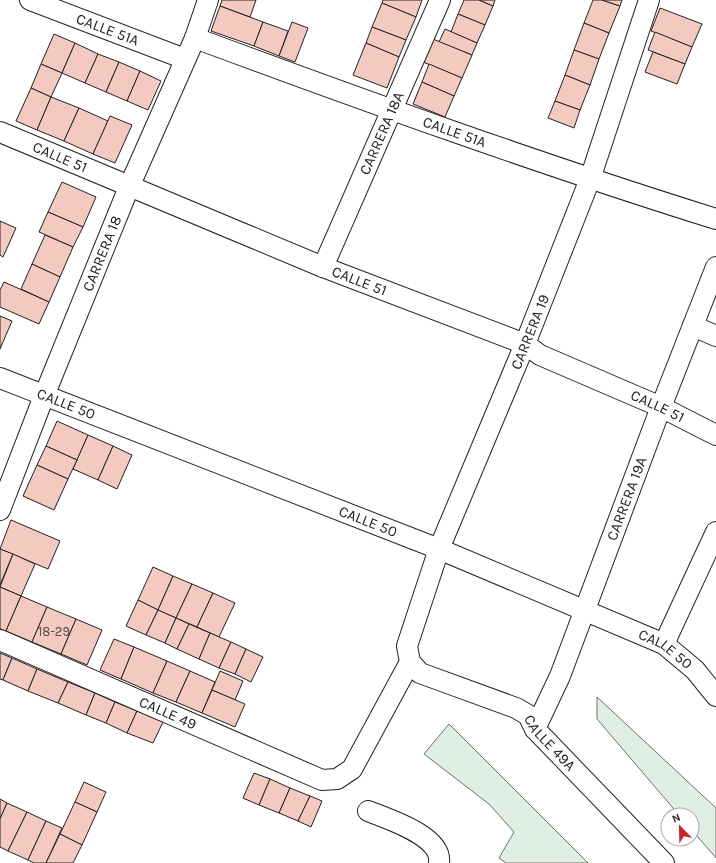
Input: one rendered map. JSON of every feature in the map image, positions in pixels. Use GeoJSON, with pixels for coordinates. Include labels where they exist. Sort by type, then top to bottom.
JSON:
{"type":"FeatureCollection","features":[{"type":"Feature","properties":{"kind":"street","name":"CALLE 51A"},"geometry":{"type":"LineString","coordinates":[[30,0],[185,58]]}},
{"type":"Feature","properties":{"kind":"street","name":"CARRERA 18"},"geometry":{"type":"LineString","coordinates":[[0,510],[44,396],[129,186],[195,38],[208,0]]}},
{"type":"Feature","properties":{"kind":"street","name":"CARRERA 18A"},"geometry":{"type":"LineString","coordinates":[[323,267],[440,0]]}},
{"type":"Feature","properties":{"kind":"street","name":"CARRERA 19"},"geometry":{"type":"LineString","coordinates":[[410,662],[407,646],[439,549],[526,344],[590,179],[650,0]]}},
{"type":"Feature","properties":{"kind":"street","name":"CALLE 51A"},"geometry":{"type":"LineString","coordinates":[[195,38],[391,110],[590,179],[716,219]]}},
{"type":"Feature","properties":{"kind":"street","name":"CALLE 51"},"geometry":{"type":"LineString","coordinates":[[0,132],[323,267],[526,344],[540,355],[661,407],[716,435]]}},
{"type":"Feature","properties":{"kind":"street","name":"CARRERA 19A"},"geometry":{"type":"LineString","coordinates":[[535,729],[560,676],[661,407],[716,267]]}},
{"type":"Feature","properties":{"kind":"street"},"geometry":{"type":"LineString","coordinates":[[693,326],[716,336]]}},
{"type":"Feature","properties":{"kind":"street","name":"CALLE 50"},"geometry":{"type":"LineString","coordinates":[[0,378],[439,549],[664,644],[695,670],[716,696]]}},
{"type":"Feature","properties":{"kind":"street"},"geometry":{"type":"LineString","coordinates":[[664,644],[716,532]]}},
{"type":"Feature","properties":{"kind":"street","name":"CALLE 49"},"geometry":{"type":"LineString","coordinates":[[0,640],[322,780],[337,779],[352,769],[410,662]]}},
{"type":"Feature","properties":{"kind":"street","name":"CALLE 49A"},"geometry":{"type":"LineString","coordinates":[[410,662],[420,673],[495,700],[528,715],[535,729],[664,863]]}},
{"type":"Feature","properties":{"kind":"street"},"geometry":{"type":"LineString","coordinates":[[368,811],[406,826],[417,833],[436,848],[440,857],[439,863]]}},
{"type":"Feature","properties":{"kind":"green space"},"geometry":{"type":"Polygon","coordinates":[[[597,697],[716,808],[716,858],[700,839],[700,807],[672,807],[597,719],[597,697]]]}},
{"type":"Feature","properties":{"kind":"green space"},"geometry":{"type":"Polygon","coordinates":[[[449,724],[588,863],[506,863],[499,858],[514,832],[489,804],[424,754],[449,724]]]}},
{"type":"Feature","properties":{"kind":"building"},"geometry":{"type":"Polygon","coordinates":[[[222,0],[256,0],[250,17],[220,6],[222,0]]]}},
{"type":"Feature","properties":{"kind":"building"},"geometry":{"type":"Polygon","coordinates":[[[383,0],[422,0],[416,17],[382,3],[383,0]]]}},
{"type":"Feature","properties":{"kind":"building"},"geometry":{"type":"Polygon","coordinates":[[[464,0],[479,0],[493,6],[485,25],[458,14],[464,0]]]}},
{"type":"Feature","properties":{"kind":"building"},"geometry":{"type":"Polygon","coordinates":[[[479,0],[495,0],[493,6],[479,0]]]}},
{"type":"Feature","properties":{"kind":"building"},"geometry":{"type":"Polygon","coordinates":[[[593,0],[602,0],[620,6],[609,33],[584,23],[593,0]]]}},
{"type":"Feature","properties":{"kind":"building"},"geometry":{"type":"Polygon","coordinates":[[[602,0],[622,0],[620,6],[602,0]]]}},
{"type":"Feature","properties":{"kind":"building"},"geometry":{"type":"Polygon","coordinates":[[[382,3],[416,17],[406,40],[372,27],[382,3]]]}},
{"type":"Feature","properties":{"kind":"building"},"geometry":{"type":"Polygon","coordinates":[[[220,6],[263,22],[254,46],[211,31],[220,6]]]}},
{"type":"Feature","properties":{"kind":"building"},"geometry":{"type":"Polygon","coordinates":[[[660,8],[702,24],[692,47],[651,31],[660,8]]]}},
{"type":"Feature","properties":{"kind":"building"},"geometry":{"type":"Polygon","coordinates":[[[458,14],[485,25],[477,43],[451,32],[458,14]]]}},
{"type":"Feature","properties":{"kind":"building"},"geometry":{"type":"Polygon","coordinates":[[[263,22],[288,31],[279,56],[254,46],[263,22]]]}},
{"type":"Feature","properties":{"kind":"building"},"geometry":{"type":"Polygon","coordinates":[[[292,22],[308,28],[295,62],[279,56],[292,22]]]}},
{"type":"Feature","properties":{"kind":"building"},"geometry":{"type":"Polygon","coordinates":[[[584,23],[609,33],[599,59],[574,50],[584,23]]]}},
{"type":"Feature","properties":{"kind":"building"},"geometry":{"type":"Polygon","coordinates":[[[372,27],[406,40],[399,57],[366,43],[372,27]]]}},
{"type":"Feature","properties":{"kind":"building"},"geometry":{"type":"Polygon","coordinates":[[[445,29],[477,43],[472,55],[439,42],[445,29]]]}},
{"type":"Feature","properties":{"kind":"building"},"geometry":{"type":"Polygon","coordinates":[[[655,32],[692,47],[685,64],[648,50],[655,32]]]}},
{"type":"Feature","properties":{"kind":"building"},"geometry":{"type":"Polygon","coordinates":[[[54,34],[75,43],[62,73],[41,64],[54,34]]]}},
{"type":"Feature","properties":{"kind":"building"},"geometry":{"type":"Polygon","coordinates":[[[433,39],[472,55],[462,78],[423,62],[433,39]]]}},
{"type":"Feature","properties":{"kind":"building"},"geometry":{"type":"Polygon","coordinates":[[[75,43],[98,54],[85,83],[62,73],[75,43]]]}},
{"type":"Feature","properties":{"kind":"building"},"geometry":{"type":"Polygon","coordinates":[[[366,43],[399,57],[387,88],[353,75],[366,43]]]}},
{"type":"Feature","properties":{"kind":"building"},"geometry":{"type":"Polygon","coordinates":[[[574,50],[599,59],[590,85],[565,75],[574,50]]]}},
{"type":"Feature","properties":{"kind":"building"},"geometry":{"type":"Polygon","coordinates":[[[653,52],[685,64],[677,84],[645,72],[653,52]]]}},
{"type":"Feature","properties":{"kind":"building"},"geometry":{"type":"Polygon","coordinates":[[[98,54],[119,62],[106,92],[85,83],[98,54]]]}},
{"type":"Feature","properties":{"kind":"building"},"geometry":{"type":"Polygon","coordinates":[[[119,62],[140,71],[127,101],[106,92],[119,62]]]}},
{"type":"Feature","properties":{"kind":"building"},"geometry":{"type":"Polygon","coordinates":[[[41,64],[62,73],[51,97],[31,88],[41,64]]]}},
{"type":"Feature","properties":{"kind":"building"},"geometry":{"type":"Polygon","coordinates":[[[429,64],[462,78],[454,96],[422,82],[429,64]]]}},
{"type":"Feature","properties":{"kind":"building"},"geometry":{"type":"Polygon","coordinates":[[[140,71],[161,81],[148,110],[127,101],[140,71]]]}},
{"type":"Feature","properties":{"kind":"building"},"geometry":{"type":"Polygon","coordinates":[[[565,75],[590,85],[580,110],[555,101],[565,75]]]}},
{"type":"Feature","properties":{"kind":"building"},"geometry":{"type":"Polygon","coordinates":[[[422,82],[454,96],[445,117],[413,104],[422,82]]]}},
{"type":"Feature","properties":{"kind":"building"},"geometry":{"type":"Polygon","coordinates":[[[31,88],[51,97],[37,130],[16,121],[31,88]]]}},
{"type":"Feature","properties":{"kind":"building"},"geometry":{"type":"Polygon","coordinates":[[[51,97],[79,108],[64,141],[37,130],[51,97]]]}},
{"type":"Feature","properties":{"kind":"building"},"geometry":{"type":"Polygon","coordinates":[[[555,101],[580,110],[574,128],[548,118],[555,101]]]}},
{"type":"Feature","properties":{"kind":"building"},"geometry":{"type":"Polygon","coordinates":[[[79,108],[108,121],[93,154],[64,141],[79,108]]]}},
{"type":"Feature","properties":{"kind":"building"},"geometry":{"type":"Polygon","coordinates":[[[110,116],[132,125],[115,163],[93,154],[110,116]]]}},
{"type":"Feature","properties":{"kind":"building"},"geometry":{"type":"Polygon","coordinates":[[[62,182],[96,197],[83,227],[48,212],[62,182]]]}},
{"type":"Feature","properties":{"kind":"building"},"geometry":{"type":"Polygon","coordinates":[[[48,212],[83,227],[73,247],[39,232],[48,212]]]}},
{"type":"Feature","properties":{"kind":"building"},"geometry":{"type":"Polygon","coordinates":[[[0,221],[16,228],[3,257],[0,255],[0,221]]]}},
{"type":"Feature","properties":{"kind":"building"},"geometry":{"type":"Polygon","coordinates":[[[45,235],[73,247],[60,277],[32,264],[45,235]]]}},
{"type":"Feature","properties":{"kind":"building"},"geometry":{"type":"Polygon","coordinates":[[[32,264],[60,277],[49,302],[21,289],[32,264]]]}},
{"type":"Feature","properties":{"kind":"building"},"geometry":{"type":"Polygon","coordinates":[[[4,282],[49,302],[39,324],[0,307],[0,290],[4,282]]]}},
{"type":"Feature","properties":{"kind":"building"},"geometry":{"type":"Polygon","coordinates":[[[0,316],[12,321],[0,349],[0,316]]]}},
{"type":"Feature","properties":{"kind":"building"},"geometry":{"type":"Polygon","coordinates":[[[57,421],[88,435],[77,460],[46,446],[57,421]]]}},
{"type":"Feature","properties":{"kind":"building"},"geometry":{"type":"Polygon","coordinates":[[[88,435],[113,446],[98,480],[73,469],[88,435]]]}},
{"type":"Feature","properties":{"kind":"building"},"geometry":{"type":"Polygon","coordinates":[[[46,446],[77,460],[68,479],[37,465],[46,446]]]}},
{"type":"Feature","properties":{"kind":"building"},"geometry":{"type":"Polygon","coordinates":[[[113,446],[132,455],[117,489],[98,480],[113,446]]]}},
{"type":"Feature","properties":{"kind":"building"},"geometry":{"type":"Polygon","coordinates":[[[37,465],[68,479],[54,510],[23,496],[37,465]]]}},
{"type":"Feature","properties":{"kind":"building"},"geometry":{"type":"Polygon","coordinates":[[[11,520],[60,541],[48,569],[0,549],[11,520]]]}},
{"type":"Feature","properties":{"kind":"building"},"geometry":{"type":"Polygon","coordinates":[[[0,549],[13,554],[0,585],[0,549]]]}},
{"type":"Feature","properties":{"kind":"building"},"geometry":{"type":"Polygon","coordinates":[[[13,554],[35,564],[21,596],[0,587],[13,554]]]}},
{"type":"Feature","properties":{"kind":"building"},"geometry":{"type":"Polygon","coordinates":[[[153,567],[173,576],[158,610],[138,600],[153,567]]]}},
{"type":"Feature","properties":{"kind":"building"},"geometry":{"type":"Polygon","coordinates":[[[173,576],[192,584],[176,618],[158,610],[173,576]]]}},
{"type":"Feature","properties":{"kind":"building"},"geometry":{"type":"Polygon","coordinates":[[[192,584],[213,593],[197,627],[176,618],[192,584]]]}},
{"type":"Feature","properties":{"kind":"building"},"geometry":{"type":"Polygon","coordinates":[[[0,587],[21,596],[6,631],[0,629],[0,587]]]}},
{"type":"Feature","properties":{"kind":"building"},"geometry":{"type":"Polygon","coordinates":[[[213,593],[235,603],[219,637],[197,627],[213,593]]]}},
{"type":"Feature","properties":{"kind":"building"},"geometry":{"type":"Polygon","coordinates":[[[21,596],[47,607],[32,642],[6,631],[21,596]]]}},
{"type":"Feature","properties":{"kind":"building"},"geometry":{"type":"Polygon","coordinates":[[[138,600],[158,610],[146,635],[126,626],[138,600]]]}},
{"type":"Feature","properties":{"kind":"building"},"geometry":{"type":"Polygon","coordinates":[[[47,607],[76,619],[61,654],[32,642],[47,607]]]}},
{"type":"Feature","properties":{"kind":"building"},"geometry":{"type":"Polygon","coordinates":[[[158,610],[176,618],[165,643],[146,635],[158,610]]]}},
{"type":"Feature","properties":{"kind":"building"},"geometry":{"type":"Polygon","coordinates":[[[176,618],[189,624],[177,649],[165,643],[176,618]]]}},
{"type":"Feature","properties":{"kind":"building"},"geometry":{"type":"Polygon","coordinates":[[[76,619],[102,630],[87,665],[61,654],[76,619]]]}},
{"type":"Feature","properties":{"kind":"building"},"geometry":{"type":"Polygon","coordinates":[[[189,624],[210,633],[199,659],[177,649],[189,624]]]}},
{"type":"Feature","properties":{"kind":"building"},"geometry":{"type":"Polygon","coordinates":[[[210,633],[231,642],[219,668],[199,659],[210,633]]]}},
{"type":"Feature","properties":{"kind":"building"},"geometry":{"type":"Polygon","coordinates":[[[114,639],[134,647],[121,679],[100,670],[114,639]]]}},
{"type":"Feature","properties":{"kind":"building"},"geometry":{"type":"Polygon","coordinates":[[[231,642],[246,649],[235,674],[219,668],[231,642]]]}},
{"type":"Feature","properties":{"kind":"building"},"geometry":{"type":"Polygon","coordinates":[[[134,647],[167,661],[153,693],[121,679],[134,647]]]}},
{"type":"Feature","properties":{"kind":"building"},"geometry":{"type":"Polygon","coordinates":[[[246,649],[263,657],[251,682],[235,674],[246,649]]]}},
{"type":"Feature","properties":{"kind":"building"},"geometry":{"type":"Polygon","coordinates":[[[0,653],[12,658],[3,680],[0,679],[0,653]]]}},
{"type":"Feature","properties":{"kind":"building"},"geometry":{"type":"Polygon","coordinates":[[[12,658],[37,669],[28,691],[3,680],[12,658]]]}},
{"type":"Feature","properties":{"kind":"building"},"geometry":{"type":"Polygon","coordinates":[[[167,661],[190,671],[176,702],[153,693],[167,661]]]}},
{"type":"Feature","properties":{"kind":"building"},"geometry":{"type":"Polygon","coordinates":[[[37,669],[68,682],[58,703],[28,691],[37,669]]]}},
{"type":"Feature","properties":{"kind":"building"},"geometry":{"type":"Polygon","coordinates":[[[190,671],[215,682],[202,713],[176,702],[190,671]]]}},
{"type":"Feature","properties":{"kind":"building"},"geometry":{"type":"Polygon","coordinates":[[[220,671],[243,681],[235,700],[212,690],[220,671]]]}},
{"type":"Feature","properties":{"kind":"building"},"geometry":{"type":"Polygon","coordinates":[[[68,682],[95,693],[86,715],[58,703],[68,682]]]}},
{"type":"Feature","properties":{"kind":"building"},"geometry":{"type":"Polygon","coordinates":[[[212,690],[245,704],[235,727],[202,713],[212,690]]]}},
{"type":"Feature","properties":{"kind":"building"},"geometry":{"type":"Polygon","coordinates":[[[95,693],[115,702],[106,723],[86,715],[95,693]]]}},
{"type":"Feature","properties":{"kind":"building"},"geometry":{"type":"Polygon","coordinates":[[[115,702],[137,711],[127,733],[106,723],[115,702]]]}},
{"type":"Feature","properties":{"kind":"building"},"geometry":{"type":"Polygon","coordinates":[[[137,711],[163,722],[153,743],[127,733],[137,711]]]}},
{"type":"Feature","properties":{"kind":"building"},"geometry":{"type":"Polygon","coordinates":[[[254,773],[270,779],[259,805],[243,798],[254,773]]]}},
{"type":"Feature","properties":{"kind":"building"},"geometry":{"type":"Polygon","coordinates":[[[270,779],[290,788],[279,813],[259,805],[270,779]]]}},
{"type":"Feature","properties":{"kind":"building"},"geometry":{"type":"Polygon","coordinates":[[[84,782],[106,792],[97,812],[75,802],[84,782]]]}},
{"type":"Feature","properties":{"kind":"building"},"geometry":{"type":"Polygon","coordinates":[[[290,788],[310,796],[298,821],[279,813],[290,788]]]}},
{"type":"Feature","properties":{"kind":"building"},"geometry":{"type":"Polygon","coordinates":[[[310,796],[322,801],[311,827],[298,821],[310,796]]]}},
{"type":"Feature","properties":{"kind":"building"},"geometry":{"type":"Polygon","coordinates":[[[0,799],[7,803],[0,819],[0,799]]]}},
{"type":"Feature","properties":{"kind":"building"},"geometry":{"type":"Polygon","coordinates":[[[75,802],[97,812],[82,845],[60,834],[75,802]]]}},
{"type":"Feature","properties":{"kind":"building"},"geometry":{"type":"Polygon","coordinates":[[[7,803],[27,812],[8,851],[0,847],[0,819],[7,803]]]}},
{"type":"Feature","properties":{"kind":"building"},"geometry":{"type":"Polygon","coordinates":[[[27,812],[46,821],[28,860],[8,851],[27,812]]]}},
{"type":"Feature","properties":{"kind":"building"},"geometry":{"type":"Polygon","coordinates":[[[46,821],[62,828],[46,863],[34,863],[28,860],[46,821]]]}},
{"type":"Feature","properties":{"kind":"building"},"geometry":{"type":"Polygon","coordinates":[[[60,834],[82,845],[73,863],[46,863],[60,834]]]}}]}
